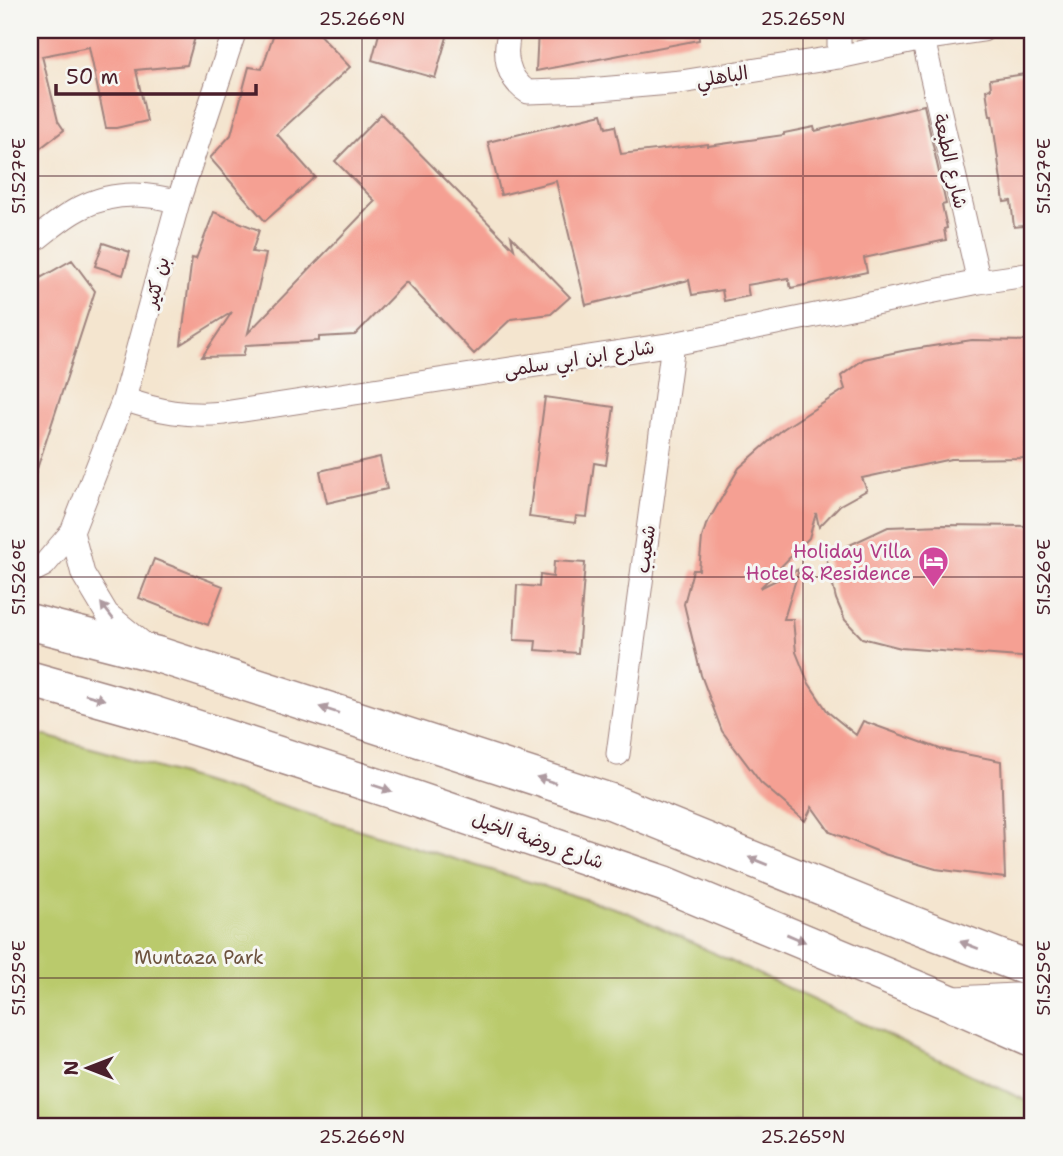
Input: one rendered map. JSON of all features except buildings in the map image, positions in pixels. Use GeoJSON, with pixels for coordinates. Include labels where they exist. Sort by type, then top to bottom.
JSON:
{"type":"FeatureCollection","features":[{"type":"Feature","properties":{"kind":"highway"},"geometry":{"type":"LineString","coordinates":[[956,1005],[1015,1002],[1033,1005]]}},
{"type":"Feature","properties":{"kind":"main road"},"geometry":{"type":"LineString","coordinates":[[30,622],[159,655],[612,802],[1033,970]]}},
{"type":"Feature","properties":{"kind":"main road","name":"شارع روضة الخيل"},"geometry":{"type":"LineString","coordinates":[[30,678],[163,717],[596,859],[665,884],[1033,1039]]}},
{"type":"Feature","properties":{"kind":"street","name":"بن كثير"},"geometry":{"type":"LineString","coordinates":[[30,572],[44,565],[72,532],[124,399],[178,202],[235,30]]}},
{"type":"Feature","properties":{"kind":"street","name":"الباهلي"},"geometry":{"type":"LineString","coordinates":[[510,30],[506,43],[506,62],[513,77],[528,92],[681,82],[839,57],[923,38],[983,30]]}},
{"type":"Feature","properties":{"kind":"street"},"geometry":{"type":"LineString","coordinates":[[839,30],[839,57]]}},
{"type":"Feature","properties":{"kind":"street","name":"شارع الطبعة"},"geometry":{"type":"LineString","coordinates":[[923,38],[979,282]]}},
{"type":"Feature","properties":{"kind":"street"},"geometry":{"type":"LineString","coordinates":[[30,244],[78,209],[110,197],[144,195],[178,202]]}},
{"type":"Feature","properties":{"kind":"street","name":"شارع ابن ابي سلمى"},"geometry":{"type":"LineString","coordinates":[[124,399],[148,408],[203,416],[673,344],[979,282],[1033,274]]}},
{"type":"Feature","properties":{"kind":"street","name":"شعيب"},"geometry":{"type":"LineString","coordinates":[[618,754],[673,344]]}},
{"type":"Feature","properties":{"kind":"street"},"geometry":{"type":"LineString","coordinates":[[72,532],[83,574],[107,614],[159,655]]}},
{"type":"Feature","properties":{"kind":"green space","name":"Muntaza Park"},"geometry":{"type":"Polygon","coordinates":[[[30,732],[103,751],[627,912],[1033,1104],[1033,1126],[30,1126],[30,732]]]}},
{"type":"Feature","properties":{"kind":"place","name":"Holiday Villa Hotel & Residence"},"geometry":{"type":"Point","coordinates":[934,589]}}]}
